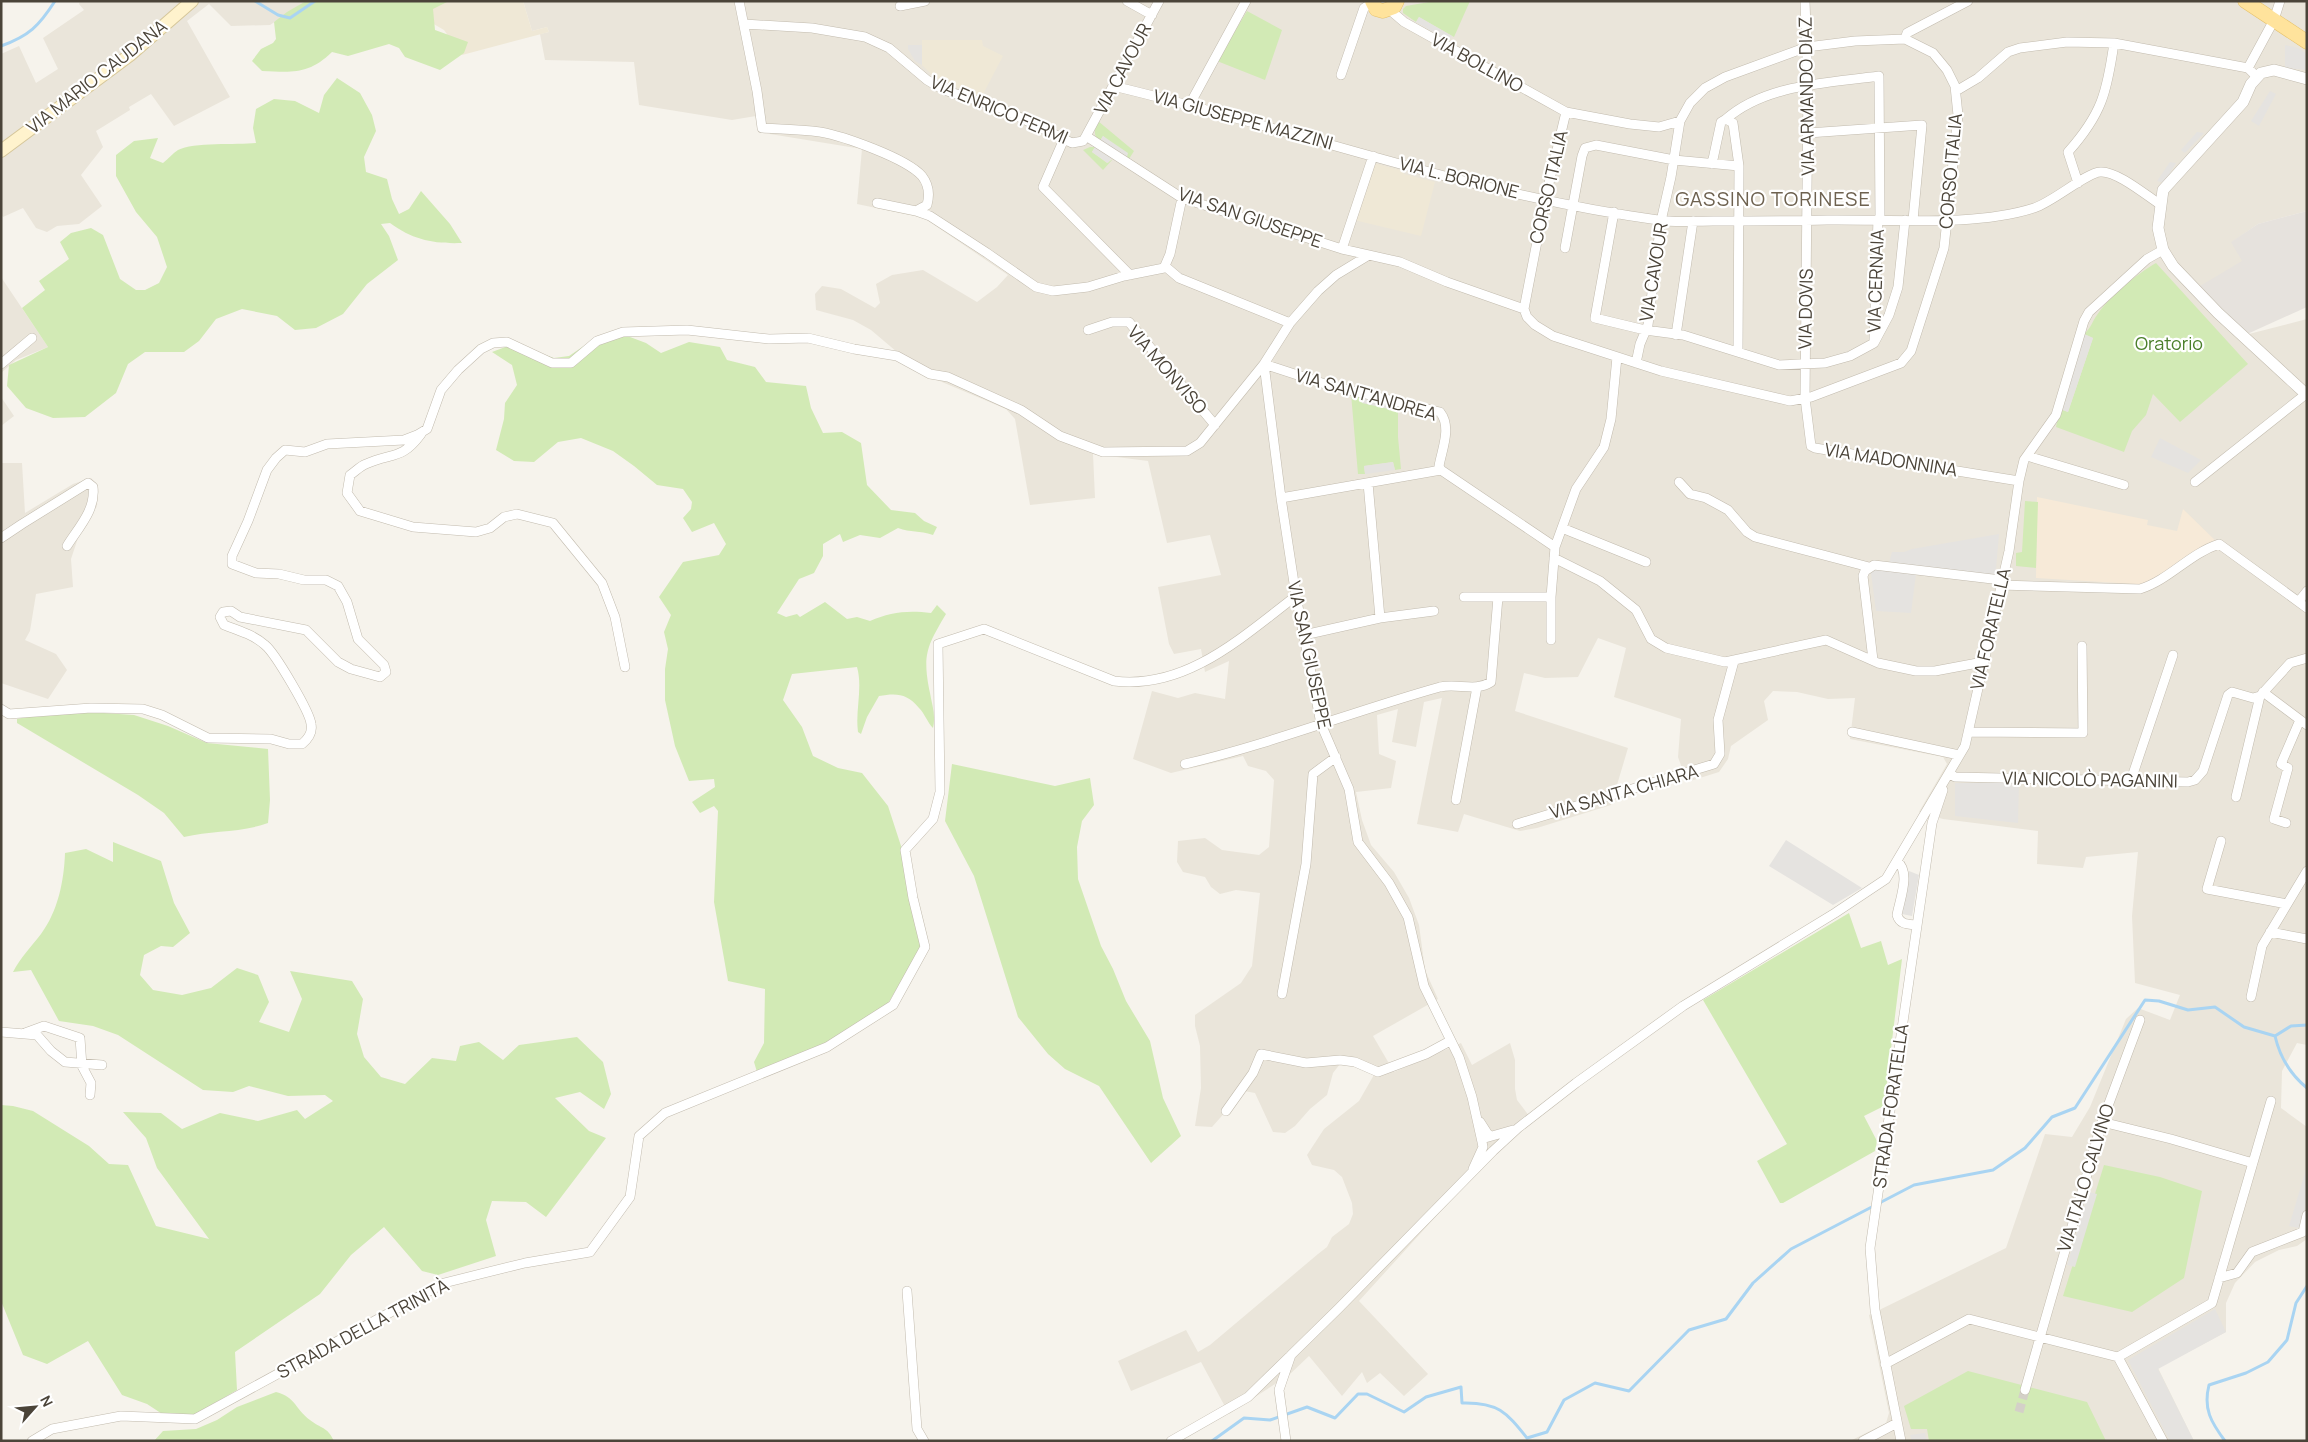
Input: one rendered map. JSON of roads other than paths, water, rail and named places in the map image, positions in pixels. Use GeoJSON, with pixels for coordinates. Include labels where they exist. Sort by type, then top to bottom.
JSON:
{"type":"FeatureCollection","features":[{"type":"Feature","properties":{"kind":"main road","name":"VIA MARIO CAUDANA"},"geometry":{"type":"LineString","coordinates":[[1,151],[130,55],[192,1]]}},
{"type":"Feature","properties":{"kind":"main road"},"geometry":{"type":"LineString","coordinates":[[2245,1],[2307,42]]}},
{"type":"Feature","properties":{"kind":"main road"},"geometry":{"type":"LineString","coordinates":[[1372,2],[1379,10],[1393,6]]}},
{"type":"Feature","properties":{"kind":"street"},"geometry":{"type":"LineString","coordinates":[[738,1],[757,91],[762,128],[821,132],[899,160],[921,175],[926,184],[930,196],[927,205],[916,211]]}},
{"type":"Feature","properties":{"kind":"street"},"geometry":{"type":"LineString","coordinates":[[900,6],[925,1]]}},
{"type":"Feature","properties":{"kind":"street"},"geometry":{"type":"LineString","coordinates":[[1127,1],[1152,15]]}},
{"type":"Feature","properties":{"kind":"street","name":"VIA CAVOUR"},"geometry":{"type":"LineString","coordinates":[[1086,136],[1159,1]]}},
{"type":"Feature","properties":{"kind":"street"},"geometry":{"type":"LineString","coordinates":[[1190,104],[1246,1]]}},
{"type":"Feature","properties":{"kind":"street","name":"VIA ARMANDO DIAZ"},"geometry":{"type":"LineString","coordinates":[[1805,1],[1808,86],[1807,220]]}},
{"type":"Feature","properties":{"kind":"street"},"geometry":{"type":"LineString","coordinates":[[1905,40],[1907,33],[1968,1]]}},
{"type":"Feature","properties":{"kind":"street"},"geometry":{"type":"LineString","coordinates":[[2248,68],[2274,20],[2280,1]]}},
{"type":"Feature","properties":{"kind":"street"},"geometry":{"type":"LineString","coordinates":[[1341,75],[1364,8],[1372,2]]}},
{"type":"Feature","properties":{"kind":"street","name":"VIA BOLLINO"},"geometry":{"type":"LineString","coordinates":[[1393,6],[1404,22],[1566,112]]}},
{"type":"Feature","properties":{"kind":"street","name":"VIA ENRICO FERMI"},"geometry":{"type":"LineString","coordinates":[[744,24],[812,28],[865,37],[889,48],[927,80],[944,90],[1003,109],[1072,143],[1083,140],[1086,136]]}},
{"type":"Feature","properties":{"kind":"street","name":"CORSO ITALIA"},"geometry":{"type":"LineString","coordinates":[[1905,40],[1933,53],[1947,70],[1955,86],[1958,115],[1945,220],[1944,248],[1911,351],[1901,363],[1805,398],[1790,401],[1661,371],[1617,357],[1553,336],[1535,325],[1527,317],[1524,309],[1545,200],[1566,112],[1630,124],[1659,127],[1680,122],[1690,103],[1705,88],[1725,77],[1807,46],[1855,41],[1905,40]]}},
{"type":"Feature","properties":{"kind":"street"},"geometry":{"type":"LineString","coordinates":[[1956,92],[1978,78],[2008,52],[2020,48],[2067,42],[2114,43],[2248,68],[2257,78]]}},
{"type":"Feature","properties":{"kind":"street"},"geometry":{"type":"LineString","coordinates":[[2078,183],[2068,152],[2098,113],[2108,81],[2114,43]]}},
{"type":"Feature","properties":{"kind":"street"},"geometry":{"type":"LineString","coordinates":[[2196,482],[2306,394],[2204,299],[2173,266],[2163,250],[2158,228],[2163,190],[2243,102],[2251,84],[2261,74],[2274,70],[2307,79]]}},
{"type":"Feature","properties":{"kind":"street","name":"VIA CERNAIA"},"geometry":{"type":"LineString","coordinates":[[1808,86],[1879,76],[1879,219],[1874,342]]}},
{"type":"Feature","properties":{"kind":"street","name":"VIA GIUSEPPE MAZZINI"},"geometry":{"type":"LineString","coordinates":[[1113,86],[1190,104],[1373,156]]}},
{"type":"Feature","properties":{"kind":"street"},"geometry":{"type":"LineString","coordinates":[[1712,164],[1721,122],[1738,109],[1754,102],[1782,91],[1808,86]]}},
{"type":"Feature","properties":{"kind":"street"},"geometry":{"type":"LineString","coordinates":[[1726,119],[1733,123],[1739,166],[1738,352]]}},
{"type":"Feature","properties":{"kind":"street","name":"VIA CAVOUR"},"geometry":{"type":"LineString","coordinates":[[1636,363],[1648,325],[1661,221],[1680,122]]}},
{"type":"Feature","properties":{"kind":"street"},"geometry":{"type":"LineString","coordinates":[[1614,212],[1595,318],[1645,330],[1658,330],[1683,335],[1779,365],[1825,363],[1850,356],[1874,342],[1889,315],[1898,287],[1922,125],[1808,133]]}},
{"type":"Feature","properties":{"kind":"street","name":"VIA SAN GIUSEPPE"},"geometry":{"type":"LineString","coordinates":[[1086,136],[1182,198],[1342,249],[1400,262],[1447,282],[1524,309]]}},
{"type":"Feature","properties":{"kind":"street"},"geometry":{"type":"LineString","coordinates":[[1064,139],[1043,187],[1130,275]]}},
{"type":"Feature","properties":{"kind":"street"},"geometry":{"type":"LineString","coordinates":[[1565,248],[1572,205],[1585,148],[1596,145],[1674,160],[1739,166]]}},
{"type":"Feature","properties":{"kind":"street"},"geometry":{"type":"LineString","coordinates":[[1342,249],[1373,156]]}},
{"type":"Feature","properties":{"kind":"street","name":"VIA L. BORIONE"},"geometry":{"type":"LineString","coordinates":[[1373,156],[1463,182],[1545,200]]}},
{"type":"Feature","properties":{"kind":"street"},"geometry":{"type":"LineString","coordinates":[[1545,200],[1661,221],[1945,220],[2004,215],[2033,209],[2052,201],[2096,172],[2110,173],[2161,205]]}},
{"type":"Feature","properties":{"kind":"street"},"geometry":{"type":"LineString","coordinates":[[1166,267],[1182,198]]}},
{"type":"Feature","properties":{"kind":"street"},"geometry":{"type":"LineString","coordinates":[[877,204],[916,211],[930,216],[979,247],[1036,287],[1053,291],[1088,287],[1166,267]]}},
{"type":"Feature","properties":{"kind":"street","name":"VIA DOVIS"},"geometry":{"type":"LineString","coordinates":[[1805,398],[1807,220]]}},
{"type":"Feature","properties":{"kind":"street"},"geometry":{"type":"LineString","coordinates":[[1676,335],[1693,221]]}},
{"type":"Feature","properties":{"kind":"street","name":"VIA FORATELLA"},"geometry":{"type":"LineString","coordinates":[[1948,773],[1965,746],[2009,551],[2019,480],[2024,460],[2056,415],[2070,366],[2089,312],[2147,259],[2163,250]]}},
{"type":"Feature","properties":{"kind":"street"},"geometry":{"type":"LineString","coordinates":[[625,667],[615,617],[602,583],[553,523],[517,514],[504,517],[490,528],[476,532],[413,527],[360,511],[347,492],[350,475],[366,464],[392,457],[411,448],[426,429],[441,390],[458,370],[481,349],[493,342],[506,342],[552,363],[571,363],[597,341],[623,332],[687,330],[769,339],[808,338],[854,349],[897,356],[930,374],[948,377],[1021,410],[1060,436],[1103,452],[1187,451],[1200,443],[1215,425],[1264,364],[1290,323],[1318,291],[1336,275],[1368,255]]}},
{"type":"Feature","properties":{"kind":"street"},"geometry":{"type":"LineString","coordinates":[[1166,267],[1179,278],[1262,310],[1290,323]]}},
{"type":"Feature","properties":{"kind":"street","name":"VIA MONVISO"},"geometry":{"type":"LineString","coordinates":[[1088,330],[1112,322],[1129,322],[1215,425]]}},
{"type":"Feature","properties":{"kind":"street"},"geometry":{"type":"LineString","coordinates":[[1,364],[32,338]]}},
{"type":"Feature","properties":{"kind":"street"},"geometry":{"type":"LineString","coordinates":[[1550,640],[1555,547],[1576,489],[1604,447],[1611,419],[1617,357]]}},
{"type":"Feature","properties":{"kind":"street","name":"VIA SAN GIUSEPPE"},"geometry":{"type":"LineString","coordinates":[[1264,364],[1296,596],[1321,724],[1348,789],[1358,842],[1389,883],[1408,917],[1424,986],[1459,1057],[1486,1140],[1496,1139],[1494,1149]]}},
{"type":"Feature","properties":{"kind":"street","name":"VIA SANT'ANDREA"},"geometry":{"type":"LineString","coordinates":[[1264,364],[1328,385],[1440,412],[1445,418],[1446,426],[1439,466],[1440,470]]}},
{"type":"Feature","properties":{"kind":"street","name":"VIA MADONNINA"},"geometry":{"type":"LineString","coordinates":[[1805,398],[1810,442],[1815,448],[2019,480]]}},
{"type":"Feature","properties":{"kind":"street"},"geometry":{"type":"LineString","coordinates":[[1,709],[9,714],[91,708],[143,709],[162,715],[208,738],[271,740],[289,744],[302,744],[309,738],[312,725],[276,657],[266,645],[254,637],[224,625],[220,617],[223,612],[232,611],[247,618],[306,630],[338,662],[351,669],[380,677],[386,672],[384,665],[358,639],[347,602],[338,586],[326,580],[304,580],[279,574],[256,573],[232,564],[232,556],[248,522],[267,470],[285,450],[306,452],[328,444],[404,440],[422,432]]}},
{"type":"Feature","properties":{"kind":"street"},"geometry":{"type":"LineString","coordinates":[[2027,456],[2124,485]]}},
{"type":"Feature","properties":{"kind":"street"},"geometry":{"type":"LineString","coordinates":[[1281,498],[1440,470],[1555,547]]}},
{"type":"Feature","properties":{"kind":"street"},"geometry":{"type":"LineString","coordinates":[[1679,482],[1690,494],[1706,498],[1728,510],[1747,532],[1755,537],[1869,567],[1874,565],[2001,583],[2140,589],[2152,585],[2202,549],[2218,544],[2232,551],[2307,608]]}},
{"type":"Feature","properties":{"kind":"street"},"geometry":{"type":"LineString","coordinates":[[1368,483],[1380,618]]}},
{"type":"Feature","properties":{"kind":"street"},"geometry":{"type":"LineString","coordinates":[[1,538],[88,484],[93,488],[94,496],[90,510],[67,546]]}},
{"type":"Feature","properties":{"kind":"street"},"geometry":{"type":"LineString","coordinates":[[1562,528],[1646,562]]}},
{"type":"Feature","properties":{"kind":"street"},"geometry":{"type":"LineString","coordinates":[[1554,558],[1600,580],[1636,610],[1652,640],[1666,648],[1724,662],[1826,640],[1873,660],[1916,671],[1935,671],[1983,662]]}},
{"type":"Feature","properties":{"kind":"street"},"geometry":{"type":"LineString","coordinates":[[1869,567],[1863,576],[1873,660]]}},
{"type":"Feature","properties":{"kind":"street"},"geometry":{"type":"LineString","coordinates":[[2299,601],[2307,591]]}},
{"type":"Feature","properties":{"kind":"street","name":"STRADA DELLA TRINITÀ"},"geometry":{"type":"LineString","coordinates":[[32,1441],[52,1429],[121,1416],[195,1419],[444,1283],[526,1263],[590,1252],[630,1197],[639,1136],[665,1113],[828,1046],[893,1006],[926,947],[913,898],[905,850],[933,819],[940,792],[938,644],[984,629],[1114,681],[1135,684],[1198,666],[1229,648],[1296,596]]}},
{"type":"Feature","properties":{"kind":"street"},"geometry":{"type":"LineString","coordinates":[[1464,597],[1551,597]]}},
{"type":"Feature","properties":{"kind":"street"},"geometry":{"type":"LineString","coordinates":[[1185,764],[1227,755],[1446,686],[1485,686],[1491,682],[1498,597]]}},
{"type":"Feature","properties":{"kind":"street"},"geometry":{"type":"LineString","coordinates":[[1304,636],[1380,618],[1434,611]]}},
{"type":"Feature","properties":{"kind":"street"},"geometry":{"type":"LineString","coordinates":[[1968,732],[2083,733],[2082,646]]}},
{"type":"Feature","properties":{"kind":"street"},"geometry":{"type":"LineString","coordinates":[[2131,780],[2173,655]]}},
{"type":"Feature","properties":{"kind":"street"},"geometry":{"type":"LineString","coordinates":[[2236,797],[2262,694],[2290,663],[2307,658]]}},
{"type":"Feature","properties":{"kind":"street","name":"VIA SANTA CHIARA"},"geometry":{"type":"LineString","coordinates":[[1517,824],[1714,764],[1720,754],[1718,720],[1734,661]]}},
{"type":"Feature","properties":{"kind":"street"},"geometry":{"type":"LineString","coordinates":[[1456,800],[1476,687]]}},
{"type":"Feature","properties":{"kind":"street","name":"VIA NICOLÒ PAGANINI"},"geometry":{"type":"LineString","coordinates":[[1948,773],[1955,777],[2188,782],[2195,780],[2203,771],[2228,695],[2232,692],[2253,698],[2262,694]]}},
{"type":"Feature","properties":{"kind":"street"},"geometry":{"type":"LineString","coordinates":[[2262,694],[2303,722],[2281,764],[2288,768],[2274,819],[2286,822]]}},
{"type":"Feature","properties":{"kind":"street"},"geometry":{"type":"LineString","coordinates":[[1852,732],[1959,755]]}},
{"type":"Feature","properties":{"kind":"street"},"geometry":{"type":"LineString","coordinates":[[1282,994],[1306,864],[1313,774],[1336,757]]}},
{"type":"Feature","properties":{"kind":"street"},"geometry":{"type":"LineString","coordinates":[[1171,1441],[1248,1397],[1339,1308],[1494,1149],[1518,1128],[1576,1083],[1683,1006],[1835,913],[1886,879],[1948,773]]}},
{"type":"Feature","properties":{"kind":"street","name":"STRADA FORATELLA"},"geometry":{"type":"LineString","coordinates":[[1901,1441],[1893,1425],[1870,1272],[1870,1248],[1929,839],[1932,823],[1948,773]]}},
{"type":"Feature","properties":{"kind":"street"},"geometry":{"type":"LineString","coordinates":[[1917,826],[1932,823]]}},
{"type":"Feature","properties":{"kind":"street"},"geometry":{"type":"LineString","coordinates":[[1908,841],[1929,839]]}},
{"type":"Feature","properties":{"kind":"street"},"geometry":{"type":"LineString","coordinates":[[2221,842],[2207,889],[2287,904]]}},
{"type":"Feature","properties":{"kind":"street"},"geometry":{"type":"LineString","coordinates":[[1897,861],[1902,865],[1905,872],[1897,915],[1898,920],[1904,924],[1917,924]]}},
{"type":"Feature","properties":{"kind":"street"},"geometry":{"type":"LineString","coordinates":[[2251,997],[2262,946],[2307,871]]}},
{"type":"Feature","properties":{"kind":"street"},"geometry":{"type":"LineString","coordinates":[[2270,932],[2307,939]]}},
{"type":"Feature","properties":{"kind":"street","name":"VIA ITALO CALVINO"},"geometry":{"type":"LineString","coordinates":[[2025,1390],[2102,1122],[2140,1020]]}},
{"type":"Feature","properties":{"kind":"street"},"geometry":{"type":"LineString","coordinates":[[25,1033],[44,1026],[80,1038],[82,1063],[91,1083],[90,1096]]}},
{"type":"Feature","properties":{"kind":"street"},"geometry":{"type":"LineString","coordinates":[[1,1032],[37,1035],[51,1051],[65,1062],[102,1065]]}},
{"type":"Feature","properties":{"kind":"street"},"geometry":{"type":"LineString","coordinates":[[1226,1110],[1253,1073],[1261,1054],[1306,1063],[1313,1060],[1355,1062],[1378,1072],[1426,1054],[1450,1041]]}},
{"type":"Feature","properties":{"kind":"street"},"geometry":{"type":"LineString","coordinates":[[1885,1364],[1969,1319],[2118,1357],[2212,1303],[2271,1101]]}},
{"type":"Feature","properties":{"kind":"street"},"geometry":{"type":"LineString","coordinates":[[2102,1122],[2171,1138],[2253,1163]]}},
{"type":"Feature","properties":{"kind":"street"},"geometry":{"type":"LineString","coordinates":[[1472,1172],[1486,1140],[1518,1128]]}},
{"type":"Feature","properties":{"kind":"street"},"geometry":{"type":"LineString","coordinates":[[1486,1140],[1487,1151],[1494,1149]]}},
{"type":"Feature","properties":{"kind":"street"},"geometry":{"type":"LineString","coordinates":[[2219,1278],[2238,1273],[2252,1252],[2303,1232],[2307,1215]]}},
{"type":"Feature","properties":{"kind":"street"},"geometry":{"type":"LineString","coordinates":[[907,1291],[917,1429],[924,1441]]}},
{"type":"Feature","properties":{"kind":"street"},"geometry":{"type":"LineString","coordinates":[[1286,1441],[1279,1390],[1291,1355]]}},
{"type":"Feature","properties":{"kind":"street"},"geometry":{"type":"LineString","coordinates":[[2118,1357],[2163,1441]]}},
{"type":"Feature","properties":{"kind":"street"},"geometry":{"type":"LineString","coordinates":[[1863,1441],[1893,1425]]}},
{"type":"Feature","properties":{"kind":"waterway"},"geometry":{"type":"LineString","coordinates":[[1,46],[26,34],[38,24],[55,1]]}},
{"type":"Feature","properties":{"kind":"waterway"},"geometry":{"type":"LineString","coordinates":[[255,1],[278,15],[290,18],[315,1]]}},
{"type":"Feature","properties":{"kind":"waterway"},"geometry":{"type":"LineString","coordinates":[[1212,1441],[1244,1418],[1270,1420],[1307,1407],[1335,1418],[1358,1394],[1367,1394],[1404,1412],[1426,1397],[1461,1387],[1462,1403],[1484,1404],[1500,1410],[1513,1421],[1527,1438],[1547,1432],[1564,1400],[1595,1383],[1629,1391],[1689,1330],[1726,1319],[1753,1283],[1791,1249],[1914,1185],[1993,1170],[2025,1148],[2052,1117],[2075,1108],[2145,1000],[2159,1001],[2188,1010],[2215,1007],[2244,1027],[2275,1036]]}},
{"type":"Feature","properties":{"kind":"waterway"},"geometry":{"type":"LineString","coordinates":[[2307,1025],[2291,1026],[2275,1036],[2286,1065],[2307,1088]]}},
{"type":"Feature","properties":{"kind":"waterway"},"geometry":{"type":"LineString","coordinates":[[2225,1441],[2210,1415],[2207,1401],[2209,1385],[2246,1373],[2268,1362],[2287,1340],[2296,1303],[2307,1286]]}},
{"type":"Feature","properties":{"kind":"tunnel"},"geometry":{"type":"LineString","coordinates":[[2019,1412],[2025,1390]]}},
{"type":"Feature","properties":{"kind":"district","name":"GASSINO TORINESE"},"geometry":{"type":"Point","coordinates":[1773,199]}},
{"type":"Feature","properties":{"kind":"park label","name":"Oratorio"},"geometry":{"type":"Point","coordinates":[2169,344]}}]}
